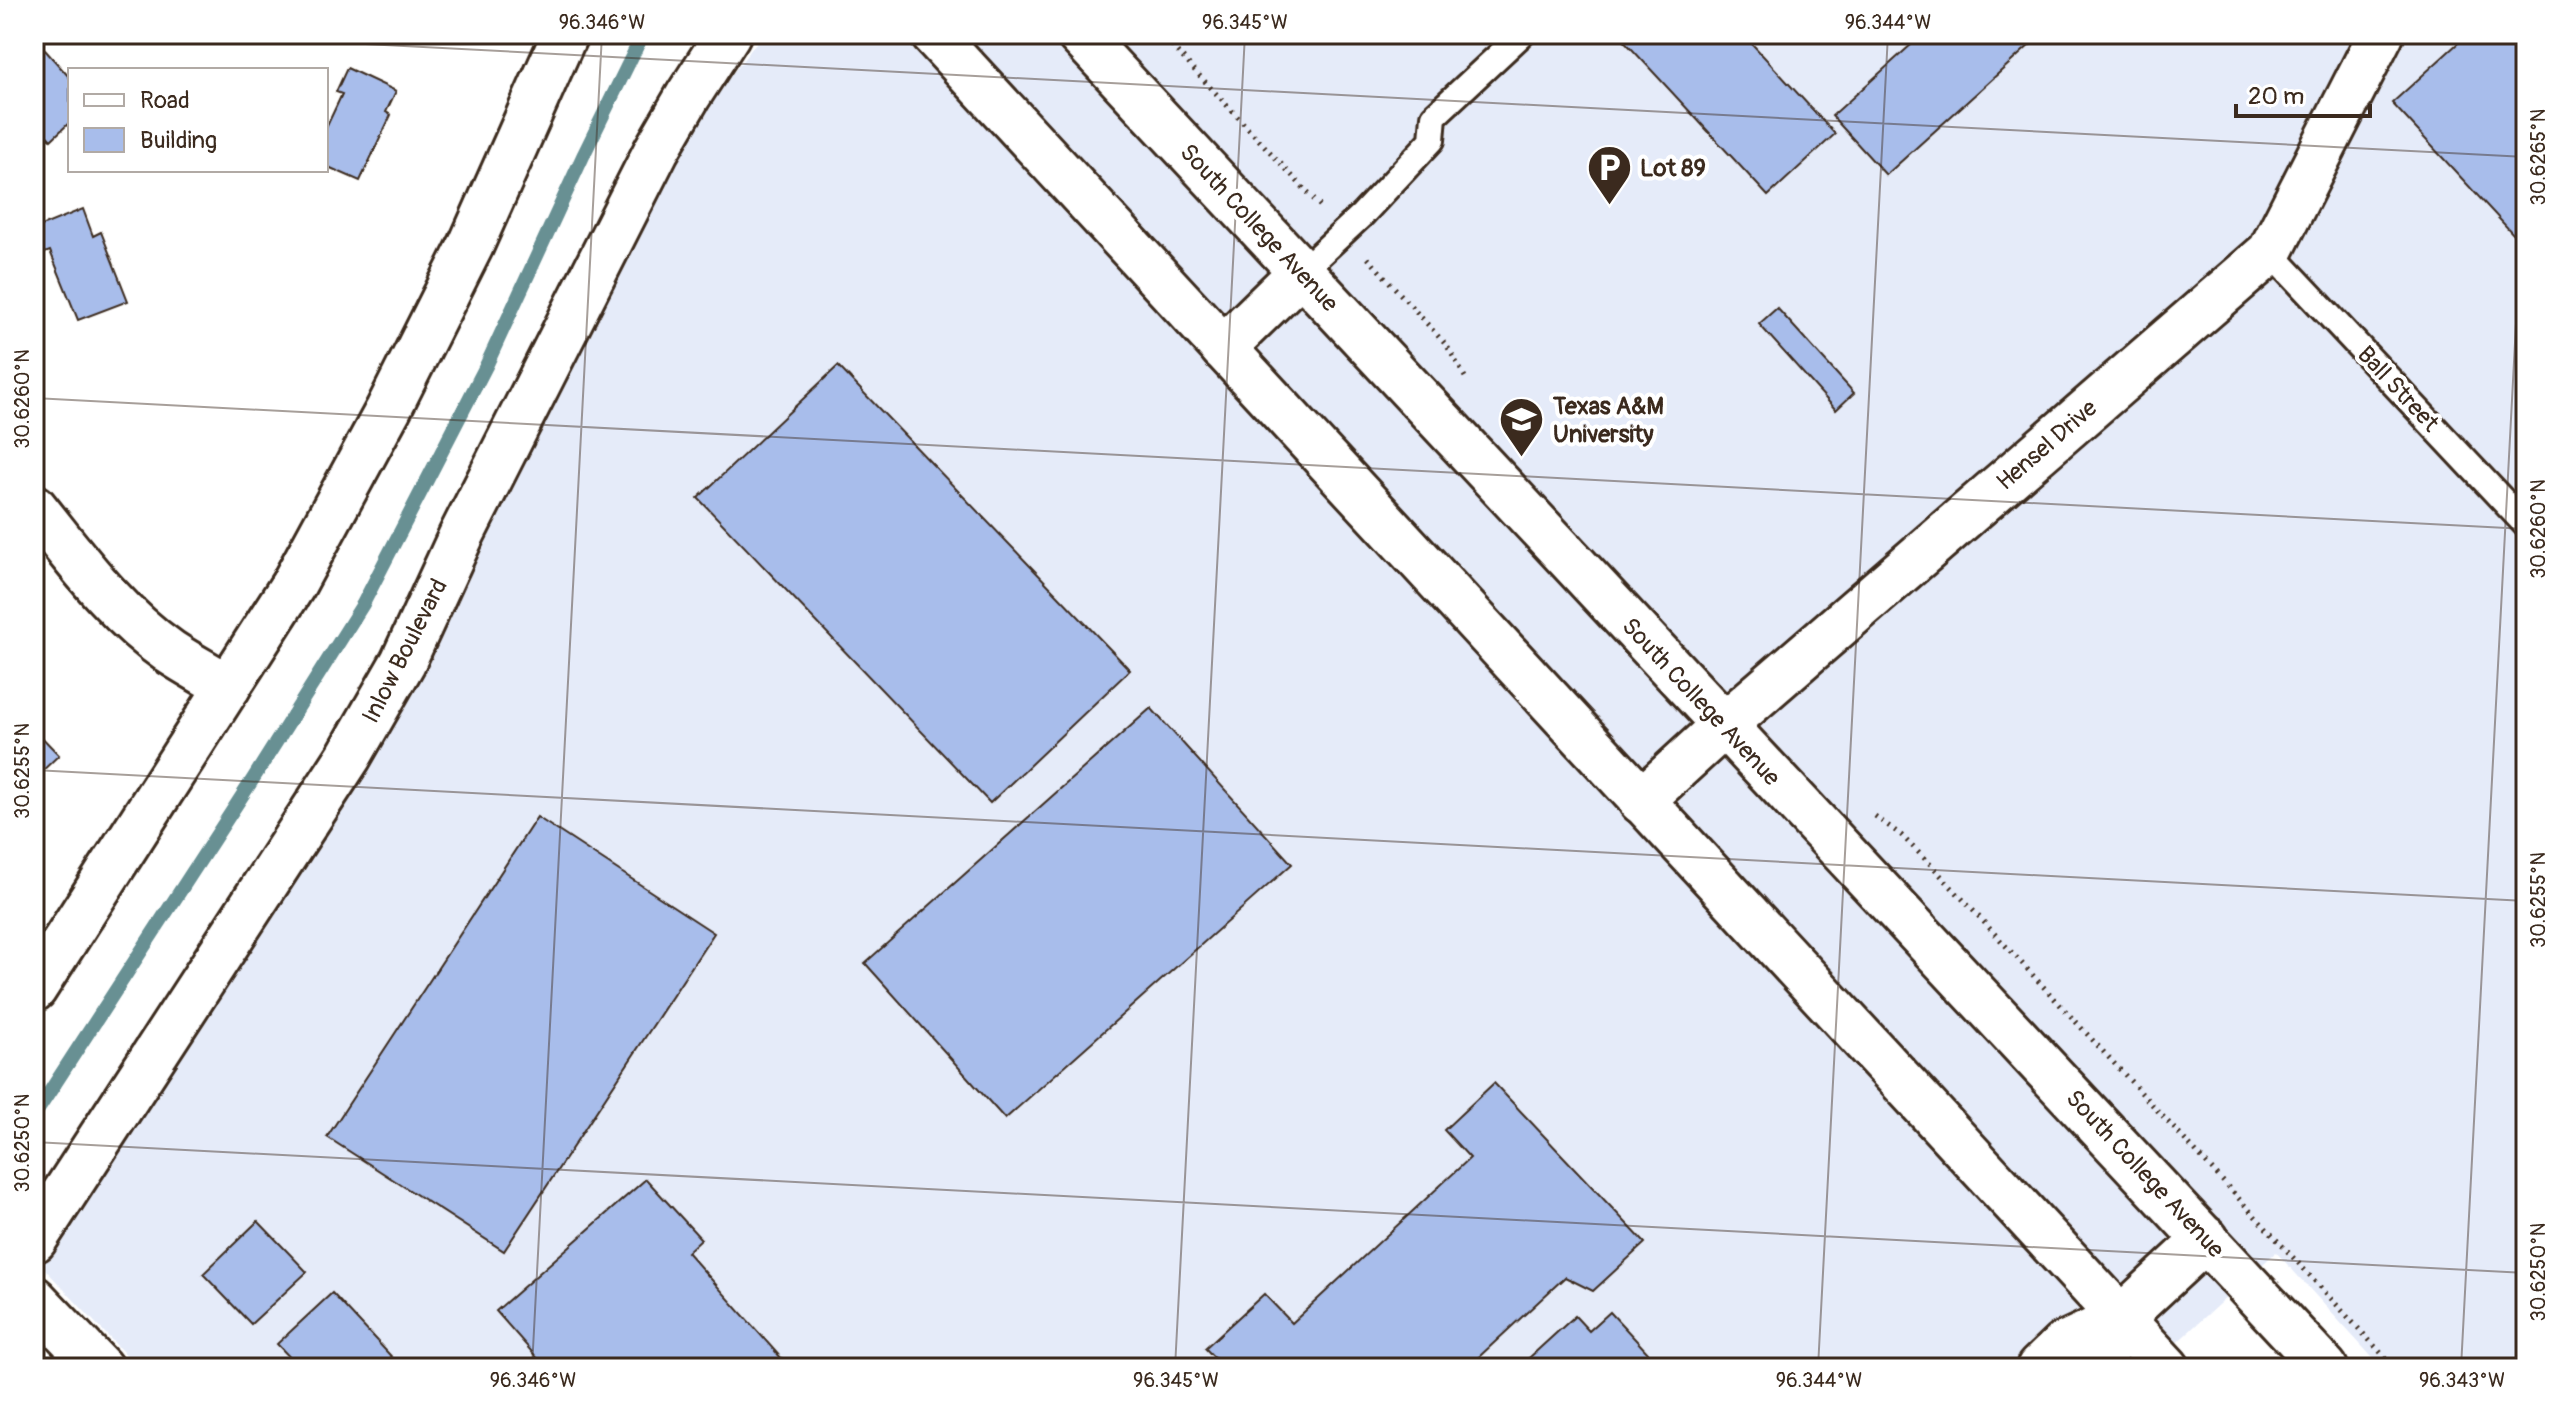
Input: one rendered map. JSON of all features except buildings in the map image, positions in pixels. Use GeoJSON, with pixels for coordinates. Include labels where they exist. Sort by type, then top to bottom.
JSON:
{"type":"FeatureCollection","features":[{"type":"Feature","properties":{"kind":"street"},"geometry":{"type":"LineString","coordinates":[[34,989],[293,585],[388,410],[471,245],[565,34]]}},
{"type":"Feature","properties":{"kind":"street","name":"Inlow Boulevard"},"geometry":{"type":"LineString","coordinates":[[34,1240],[349,756],[403,662],[461,536],[656,151],[728,34]]}},
{"type":"Feature","properties":{"kind":"street"},"geometry":{"type":"LineString","coordinates":[[933,34],[2167,1368]]}},
{"type":"Feature","properties":{"kind":"street","name":"South College Avenue"},"geometry":{"type":"LineString","coordinates":[[1079,34],[2325,1368]]}},
{"type":"Feature","properties":{"kind":"street","name":"Hensel Drive"},"geometry":{"type":"LineString","coordinates":[[1641,801],[1723,726],[2270,252],[2381,34]]}},
{"type":"Feature","properties":{"kind":"street"},"geometry":{"type":"LineString","coordinates":[[1223,348],[1301,272]]}},
{"type":"Feature","properties":{"kind":"street"},"geometry":{"type":"LineString","coordinates":[[34,507],[124,613],[168,651],[228,687]]}},
{"type":"Feature","properties":{"kind":"street"},"geometry":{"type":"LineString","coordinates":[[2039,1368],[2063,1345],[2121,1318],[2206,1239]]}},
{"type":"Feature","properties":{"kind":"street"},"geometry":{"type":"LineString","coordinates":[[34,1299],[100,1368]]}},
{"type":"Feature","properties":{"kind":"street"},"geometry":{"type":"LineString","coordinates":[[2099,1368],[2121,1318]]}},
{"type":"Feature","properties":{"kind":"lane"},"geometry":{"type":"LineString","coordinates":[[1301,272],[1362,215],[1432,140],[1434,116],[1522,34]]}},
{"type":"Feature","properties":{"kind":"lane","name":"Ball Street"},"geometry":{"type":"LineString","coordinates":[[2270,252],[2526,525]]}},
{"type":"Feature","properties":{"kind":"path"},"geometry":{"type":"LineString","coordinates":[[1161,34],[1313,199]]}},
{"type":"Feature","properties":{"kind":"path"},"geometry":{"type":"LineString","coordinates":[[1867,811],[1901,835],[1934,868],[2395,1368]]}},
{"type":"Feature","properties":{"kind":"shaded area","name":"Texas A&M University"},"geometry":{"type":"Polygon","coordinates":[[[763,34],[2526,34],[2526,1368],[2382,1368],[2276,1252],[2149,1368],[138,1368],[42,1266],[341,798],[697,120],[763,34]]]}},
{"type":"Feature","properties":{"kind":"waterway"},"geometry":{"type":"LineString","coordinates":[[34,1116],[363,604],[486,366],[643,34]]}},
{"type":"Feature","properties":{"kind":"place","name":"Lot 89"},"geometry":{"type":"Point","coordinates":[1609,207]}},
{"type":"Feature","properties":{"kind":"place","name":"Texas A&M University"},"geometry":{"type":"Point","coordinates":[1522,459]}}]}
